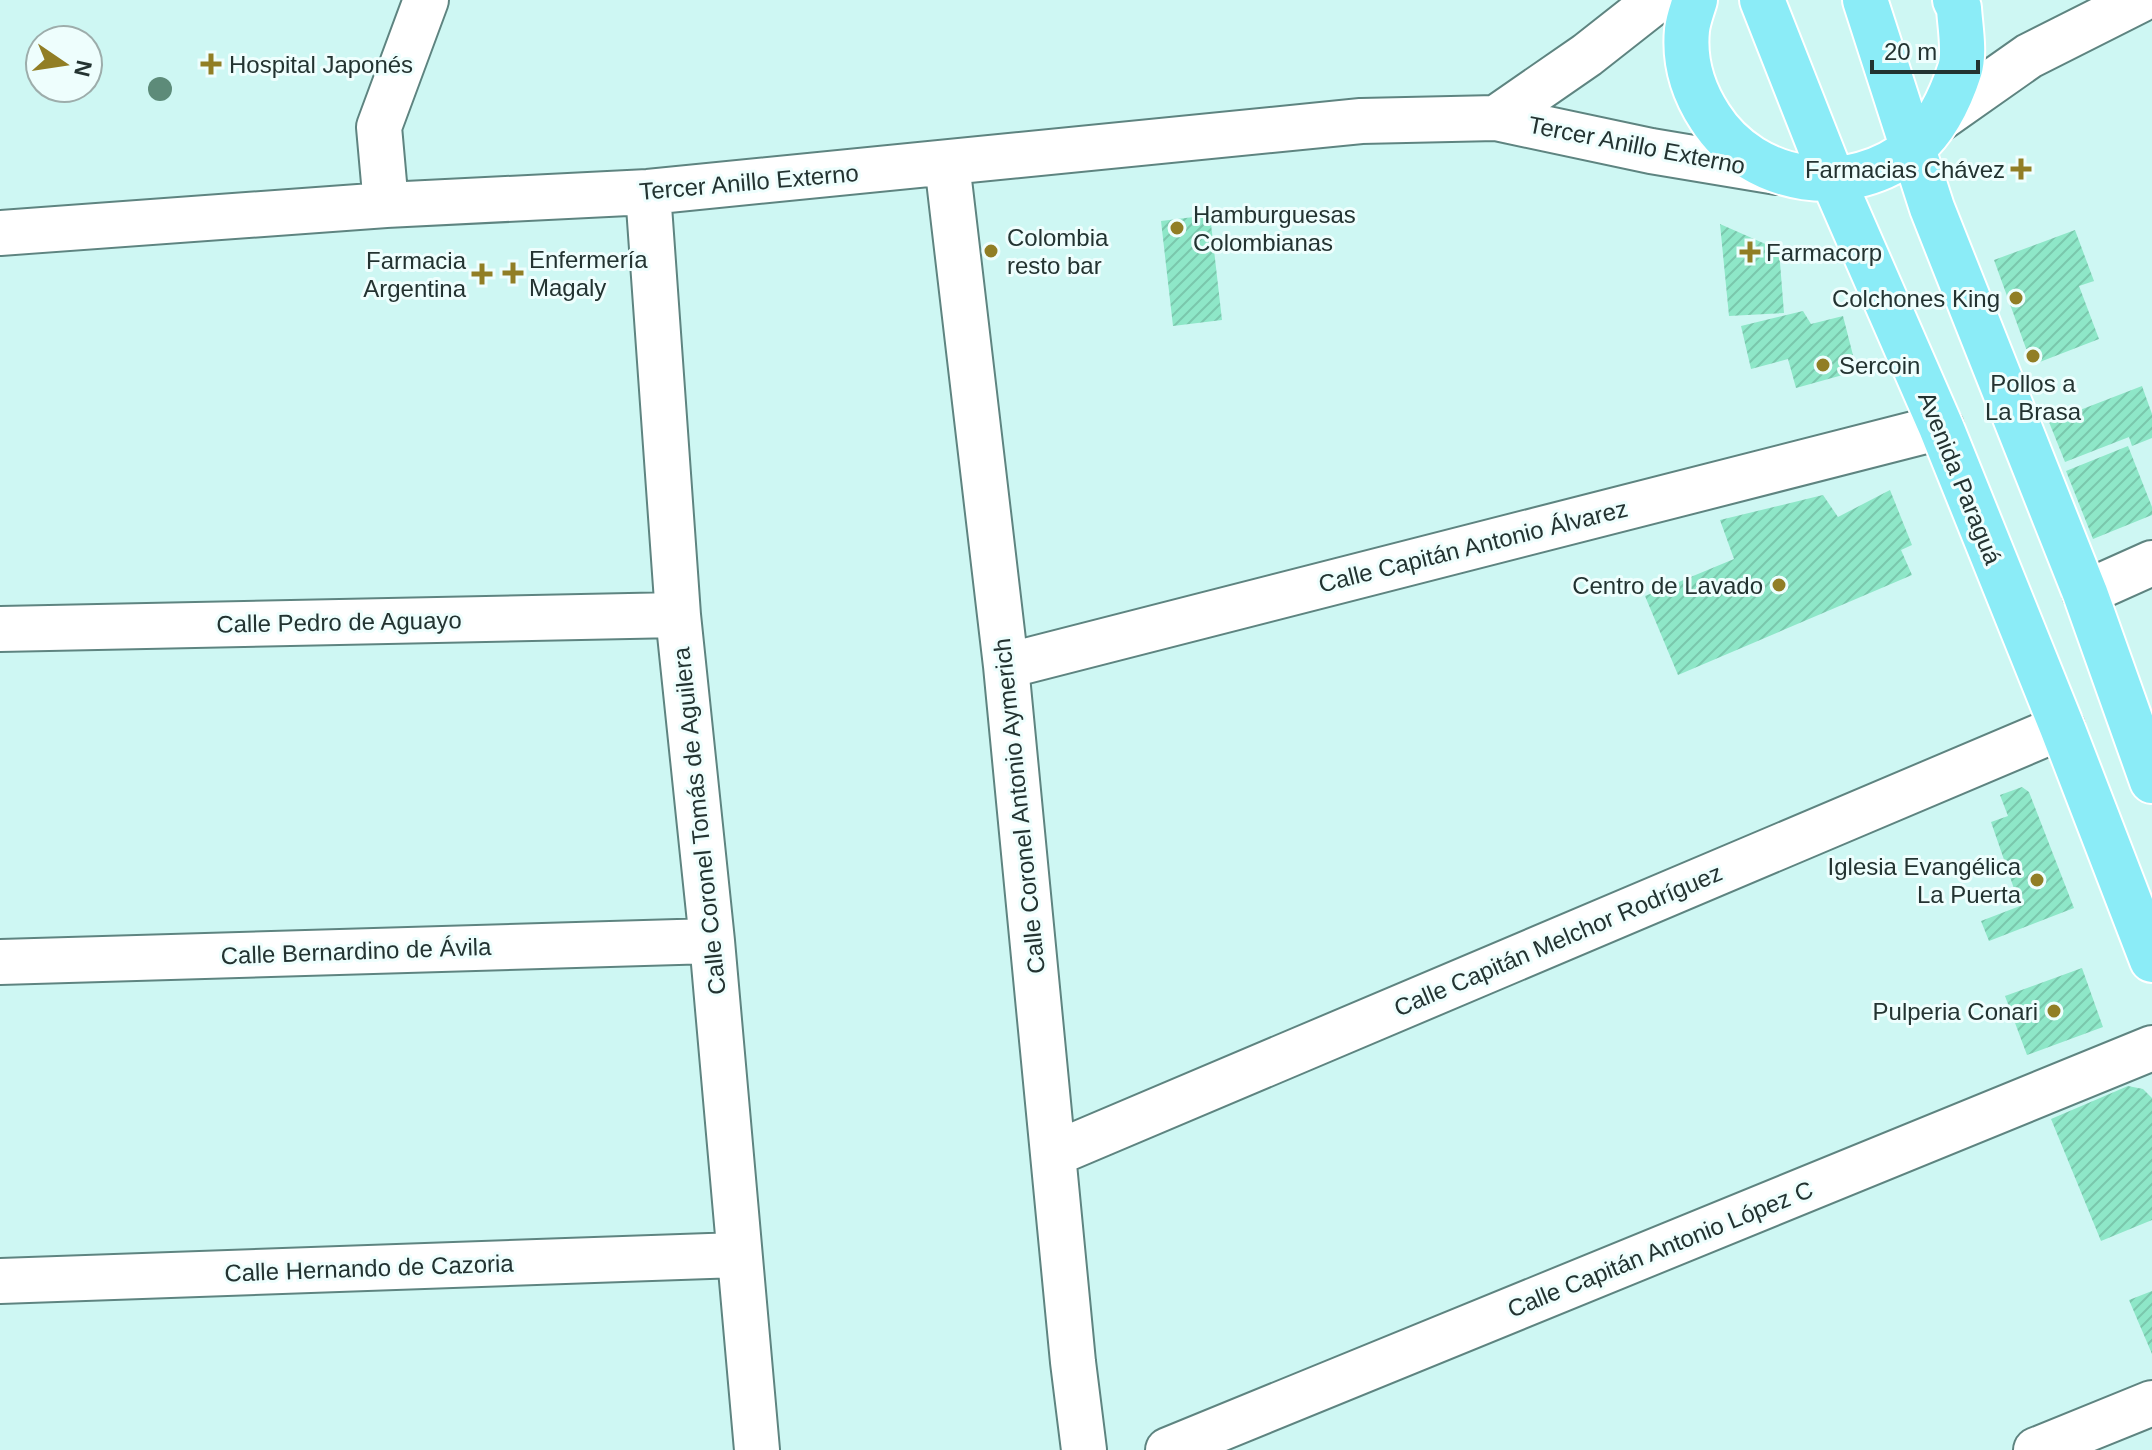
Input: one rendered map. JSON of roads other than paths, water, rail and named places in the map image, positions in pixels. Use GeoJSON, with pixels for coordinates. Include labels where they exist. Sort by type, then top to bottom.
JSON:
{"type":"FeatureCollection","features":[{"type":"Feature","properties":{"kind":"main road"},"geometry":{"type":"LineString","coordinates":[[1695,0],[1687,29],[1688,65],[1699,100],[1718,130],[1745,155],[1777,172],[1805,179],[1833,180],[1862,175],[1890,164],[1926,133],[1961,66],[1959,8],[1955,0]]}},
{"type":"Feature","properties":{"kind":"main road","name":"Avenida Paraguá"},"geometry":{"type":"LineString","coordinates":[[1762,0],[1833,180],[1941,427],[2152,960]]}},
{"type":"Feature","properties":{"kind":"main road"},"geometry":{"type":"LineString","coordinates":[[1865,0],[1926,133],[1932,208],[2085,593],[2152,781]]}},
{"type":"Feature","properties":{"kind":"street"},"geometry":{"type":"LineString","coordinates":[[386,205],[379,127],[426,0]]}},
{"type":"Feature","properties":{"kind":"street","name":"Tercer Anillo Externo"},"geometry":{"type":"LineString","coordinates":[[1496,118],[1587,55],[1657,0]]}},
{"type":"Feature","properties":{"kind":"street"},"geometry":{"type":"LineString","coordinates":[[1926,133],[2029,56],[2140,0]]}},
{"type":"Feature","properties":{"kind":"street","name":"Tercer Anillo Externo"},"geometry":{"type":"LineString","coordinates":[[0,233],[386,205],[648,192],[1361,121],[1496,118],[1651,151],[1777,172]]}},
{"type":"Feature","properties":{"kind":"street","name":"Calle Coronel Antonio Aymerich"},"geometry":{"type":"LineString","coordinates":[[947,163],[1006,666],[1084,1450]]}},
{"type":"Feature","properties":{"kind":"street","name":"Calle Coronel Tomás de Aguilera"},"geometry":{"type":"LineString","coordinates":[[648,192],[678,615],[712,941],[757,1450]]}},
{"type":"Feature","properties":{"kind":"street","name":"Calle Capitán Antonio Álvarez"},"geometry":{"type":"LineString","coordinates":[[1006,666],[1941,427]]}},
{"type":"Feature","properties":{"kind":"street"},"geometry":{"type":"LineString","coordinates":[[2085,593],[2152,563]]}},
{"type":"Feature","properties":{"kind":"street","name":"Calle Pedro de Aguayo"},"geometry":{"type":"LineString","coordinates":[[0,629],[678,615]]}},
{"type":"Feature","properties":{"kind":"street","name":"Calle Capitán Melchor Rodríguez"},"geometry":{"type":"LineString","coordinates":[[1054,1154],[2062,727]]}},
{"type":"Feature","properties":{"kind":"street","name":"Calle Bernardino de Ávila"},"geometry":{"type":"LineString","coordinates":[[0,962],[712,941]]}},
{"type":"Feature","properties":{"kind":"street","name":"Calle Capitán Antonio López C"},"geometry":{"type":"LineString","coordinates":[[1168,1450],[2152,1048]]}},
{"type":"Feature","properties":{"kind":"street","name":"Calle Hernando de Cazoria"},"geometry":{"type":"LineString","coordinates":[[0,1281],[738,1255]]}},
{"type":"Feature","properties":{"kind":"street"},"geometry":{"type":"LineString","coordinates":[[2036,1450],[2152,1403]]}},
{"type":"Feature","properties":{"kind":"place","name":"Hospital Japonés"},"geometry":{"type":"Point","coordinates":[211,64]}},
{"type":"Feature","properties":{"kind":"place","name":"Farmacias Chávez"},"geometry":{"type":"Point","coordinates":[2021,169]}},
{"type":"Feature","properties":{"kind":"place","name":"Hamburguesas Colombianas"},"geometry":{"type":"Point","coordinates":[1177,228]}},
{"type":"Feature","properties":{"kind":"place","name":"Colombia resto bar"},"geometry":{"type":"Point","coordinates":[991,251]}},
{"type":"Feature","properties":{"kind":"place","name":"Farmacorp"},"geometry":{"type":"Point","coordinates":[1750,252]}},
{"type":"Feature","properties":{"kind":"place","name":"Enfermería Magaly"},"geometry":{"type":"Point","coordinates":[513,273]}},
{"type":"Feature","properties":{"kind":"place","name":"Farmacia Argentina"},"geometry":{"type":"Point","coordinates":[482,274]}},
{"type":"Feature","properties":{"kind":"place","name":"Colchones King"},"geometry":{"type":"Point","coordinates":[2016,298]}},
{"type":"Feature","properties":{"kind":"place","name":"Pollos a La Brasa"},"geometry":{"type":"Point","coordinates":[2033,356]}},
{"type":"Feature","properties":{"kind":"place","name":"Sercoin"},"geometry":{"type":"Point","coordinates":[1823,365]}},
{"type":"Feature","properties":{"kind":"place","name":"Centro de Lavado"},"geometry":{"type":"Point","coordinates":[1779,585]}},
{"type":"Feature","properties":{"kind":"place","name":"Iglesia Evangélica La Puerta"},"geometry":{"type":"Point","coordinates":[2037,880]}},
{"type":"Feature","properties":{"kind":"place","name":"Pulperia Conari"},"geometry":{"type":"Point","coordinates":[2054,1011]}}]}
